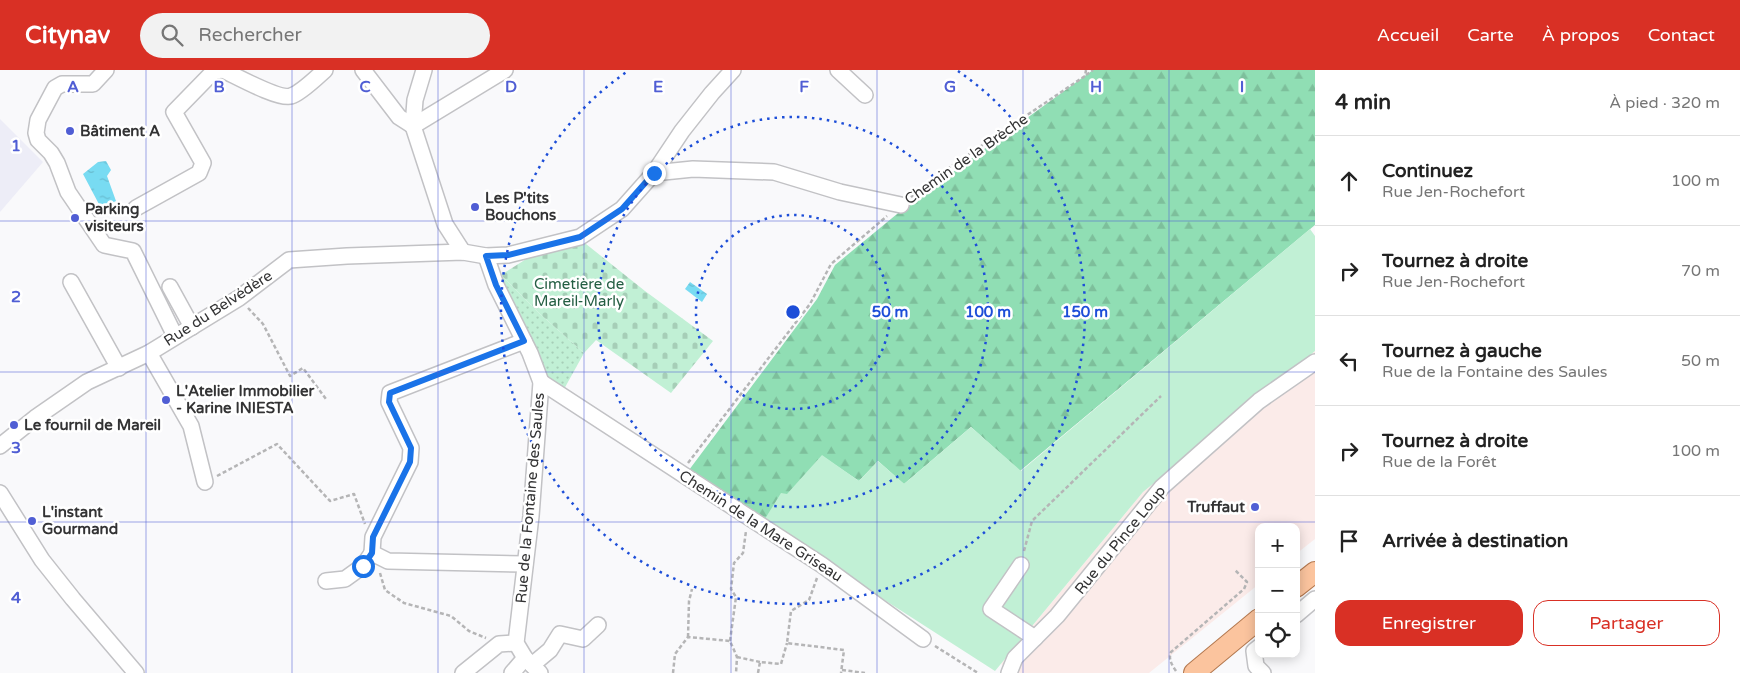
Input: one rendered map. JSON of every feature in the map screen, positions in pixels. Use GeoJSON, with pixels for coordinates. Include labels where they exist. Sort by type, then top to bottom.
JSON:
{"type":"FeatureCollection","features":[{"type":"Feature","properties":{"kind":"main road"},"geometry":{"type":"LineString","coordinates":[[1300,585],[1315,572]]}},
{"type":"Feature","properties":{"kind":"main road"},"geometry":{"type":"LineString","coordinates":[[1185,672],[1255,621]]}},
{"type":"Feature","properties":{"kind":"street"},"geometry":{"type":"LineString","coordinates":[[106,70],[94,84],[62,84],[55,88],[38,120],[36,133],[38,140],[51,153],[57,163],[68,192],[104,245],[133,250],[176,336]]}},
{"type":"Feature","properties":{"kind":"street"},"geometry":{"type":"LineString","coordinates":[[136,208],[199,173],[202,162],[174,112],[214,71],[223,70],[264,90],[285,97],[294,96],[325,70]]}},
{"type":"Feature","properties":{"kind":"street"},"geometry":{"type":"LineString","coordinates":[[363,70],[399,117],[413,126]]}},
{"type":"Feature","properties":{"kind":"street"},"geometry":{"type":"LineString","coordinates":[[424,70],[415,100],[413,126],[445,224],[463,252]]}},
{"type":"Feature","properties":{"kind":"street"},"geometry":{"type":"LineString","coordinates":[[413,126],[505,70]]}},
{"type":"Feature","properties":{"kind":"street","name":"Rue du Belvédère"},"geometry":{"type":"LineString","coordinates":[[0,446],[35,418],[87,382],[149,352],[239,298],[289,260],[463,252],[486,256],[508,255],[580,237],[622,209],[654,173],[682,131],[733,70]]}},
{"type":"Feature","properties":{"kind":"street"},"geometry":{"type":"LineString","coordinates":[[838,70],[865,95]]}},
{"type":"Feature","properties":{"kind":"street","name":"Chemin de la Brèche"},"geometry":{"type":"LineString","coordinates":[[654,173],[693,169],[774,172],[840,192],[901,205]]}},
{"type":"Feature","properties":{"kind":"street","name":"Rue de la Fontaine des Saules"},"geometry":{"type":"LineString","coordinates":[[486,256],[496,285],[524,341],[541,382],[531,516],[516,643]]}},
{"type":"Feature","properties":{"kind":"street"},"geometry":{"type":"LineString","coordinates":[[71,282],[119,368]]}},
{"type":"Feature","properties":{"kind":"street"},"geometry":{"type":"LineString","coordinates":[[170,286],[192,326]]}},
{"type":"Feature","properties":{"kind":"street"},"geometry":{"type":"LineString","coordinates":[[326,582],[345,579],[363,566],[372,549],[373,537],[410,462],[411,448],[389,402],[390,393],[524,341]]}},
{"type":"Feature","properties":{"kind":"street"},"geometry":{"type":"LineString","coordinates":[[149,352],[191,426],[205,482]]}},
{"type":"Feature","properties":{"kind":"street","name":"Rue du Pince Loup"},"geometry":{"type":"LineString","coordinates":[[1009,673],[1015,658],[1073,596],[1162,487],[1259,401],[1315,362]]}},
{"type":"Feature","properties":{"kind":"street","name":"Chemin de la Mare Griseau"},"geometry":{"type":"LineString","coordinates":[[541,382],[822,565],[923,639]]}},
{"type":"Feature","properties":{"kind":"street"},"geometry":{"type":"LineString","coordinates":[[0,493],[42,560],[136,673]]}},
{"type":"Feature","properties":{"kind":"street"},"geometry":{"type":"LineString","coordinates":[[372,549],[388,561],[525,564]]}},
{"type":"Feature","properties":{"kind":"street"},"geometry":{"type":"LineString","coordinates":[[1021,565],[990,609],[1035,638]]}},
{"type":"Feature","properties":{"kind":"street"},"geometry":{"type":"LineString","coordinates":[[1298,613],[1315,599]]}},
{"type":"Feature","properties":{"kind":"street"},"geometry":{"type":"LineString","coordinates":[[512,673],[533,665],[550,650],[560,634],[583,639],[598,624]]}},
{"type":"Feature","properties":{"kind":"street"},"geometry":{"type":"LineString","coordinates":[[463,673],[499,644],[507,642],[516,643],[533,665]]}},
{"type":"Feature","properties":{"kind":"street"},"geometry":{"type":"LineString","coordinates":[[1255,650],[1256,666],[1263,673]]}},
{"type":"Feature","properties":{"kind":"path"},"geometry":{"type":"LineString","coordinates":[[1085,76],[1086,70]]}},
{"type":"Feature","properties":{"kind":"path","name":"Chemin de la Brèche"},"geometry":{"type":"LineString","coordinates":[[901,205],[953,165],[1093,70]]}},
{"type":"Feature","properties":{"kind":"path"},"geometry":{"type":"LineString","coordinates":[[680,473],[810,304],[831,264],[901,205]]}},
{"type":"Feature","properties":{"kind":"path"},"geometry":{"type":"LineString","coordinates":[[239,298],[263,324],[290,376],[303,368],[326,399]]}},
{"type":"Feature","properties":{"kind":"path"},"geometry":{"type":"LineString","coordinates":[[1021,565],[1032,521],[1161,396]]}},
{"type":"Feature","properties":{"kind":"path"},"geometry":{"type":"LineString","coordinates":[[205,482],[277,444],[330,501],[354,494],[385,590],[404,603],[451,616],[469,631],[499,644]]}},
{"type":"Feature","properties":{"kind":"path"},"geometry":{"type":"LineString","coordinates":[[736,673],[737,657],[730,641],[736,597],[731,589],[734,563],[744,553],[747,528],[758,524]]}},
{"type":"Feature","properties":{"kind":"path"},"geometry":{"type":"LineString","coordinates":[[737,657],[781,664],[791,611],[809,600],[822,565]]}},
{"type":"Feature","properties":{"kind":"path"},"geometry":{"type":"LineString","coordinates":[[1185,672],[1171,662],[1171,652],[1244,589],[1246,582],[1235,570]]}},
{"type":"Feature","properties":{"kind":"path"},"geometry":{"type":"LineString","coordinates":[[673,673],[675,654],[688,637],[689,601],[692,589]]}},
{"type":"Feature","properties":{"kind":"path"},"geometry":{"type":"LineString","coordinates":[[688,637],[730,641]]}},
{"type":"Feature","properties":{"kind":"path"},"geometry":{"type":"LineString","coordinates":[[923,639],[978,673]]}},
{"type":"Feature","properties":{"kind":"path"},"geometry":{"type":"LineString","coordinates":[[786,643],[844,650],[841,672],[865,673]]}},
{"type":"Feature","properties":{"kind":"path"},"geometry":{"type":"LineString","coordinates":[[758,673],[760,662]]}},
{"type":"Feature","properties":{"kind":"shaded area"},"geometry":{"type":"Polygon","coordinates":[[[0,119],[43,162],[0,212],[0,119]]]}},
{"type":"Feature","properties":{"kind":"shaded area"},"geometry":{"type":"Polygon","coordinates":[[[1315,351],[1315,539],[1300,551],[1300,523],[1255,523],[1255,587],[1149,673],[1014,673],[1001,664],[1143,492],[1315,351]]]}},
{"type":"Feature","properties":{"kind":"green space"},"geometry":{"type":"Polygon","coordinates":[[[1093,70],[1315,70],[1315,225],[1020,471],[971,427],[904,484],[878,461],[859,481],[822,456],[763,522],[689,470],[817,299],[835,265],[914,200],[1093,70]]]}},
{"type":"Feature","properties":{"kind":"green space"},"geometry":{"type":"Polygon","coordinates":[[[1310,229],[1315,236],[1315,351],[1143,492],[995,671],[763,522],[781,493],[787,494],[822,455],[859,481],[878,461],[904,484],[971,427],[1021,471],[1310,229]]]}},
{"type":"Feature","properties":{"kind":"green space","name":"Cimetière de Mareil-Marly"},"geometry":{"type":"Polygon","coordinates":[[[581,240],[645,291],[713,341],[671,393],[596,340],[584,353],[539,313],[501,275],[531,256],[581,240]]]}},
{"type":"Feature","properties":{"kind":"green space"},"geometry":{"type":"Polygon","coordinates":[[[501,275],[539,313],[584,353],[563,391],[546,379],[501,275]]]}},
{"type":"Feature","properties":{"kind":"water"},"geometry":{"type":"Polygon","coordinates":[[[106,161],[111,170],[107,176],[116,201],[101,208],[83,174],[98,162],[106,161]]]}},
{"type":"Feature","properties":{"kind":"water"},"geometry":{"type":"Polygon","coordinates":[[[690,282],[707,294],[702,302],[685,289],[690,282]]]}},
{"type":"Feature","properties":{"kind":"place","name":"Bâtiment A"},"geometry":{"type":"Point","coordinates":[70,131]}},
{"type":"Feature","properties":{"kind":"place","name":"Les P'tits Bouchons"},"geometry":{"type":"Point","coordinates":[475,207]}},
{"type":"Feature","properties":{"kind":"place","name":"Parking visiteurs"},"geometry":{"type":"Point","coordinates":[75,218]}},
{"type":"Feature","properties":{"kind":"place","name":"L'Atelier Immobilier - Karine INIESTA"},"geometry":{"type":"Point","coordinates":[166,400]}},
{"type":"Feature","properties":{"kind":"place","name":"Le fournil de Mareil"},"geometry":{"type":"Point","coordinates":[14,425]}},
{"type":"Feature","properties":{"kind":"place","name":"Truffaut"},"geometry":{"type":"Point","coordinates":[1255,507]}},
{"type":"Feature","properties":{"kind":"place","name":"L'instant Gourmand"},"geometry":{"type":"Point","coordinates":[32,521]}},
{"type":"Feature","properties":{"kind":"route"},"geometry":{"type":"LineString","coordinates":[[363,566],[372,553],[373,537],[410,462],[411,448],[389,402],[390,393],[524,341],[496,285],[486,256],[508,255],[580,237],[622,209],[654,173]]}}]}
